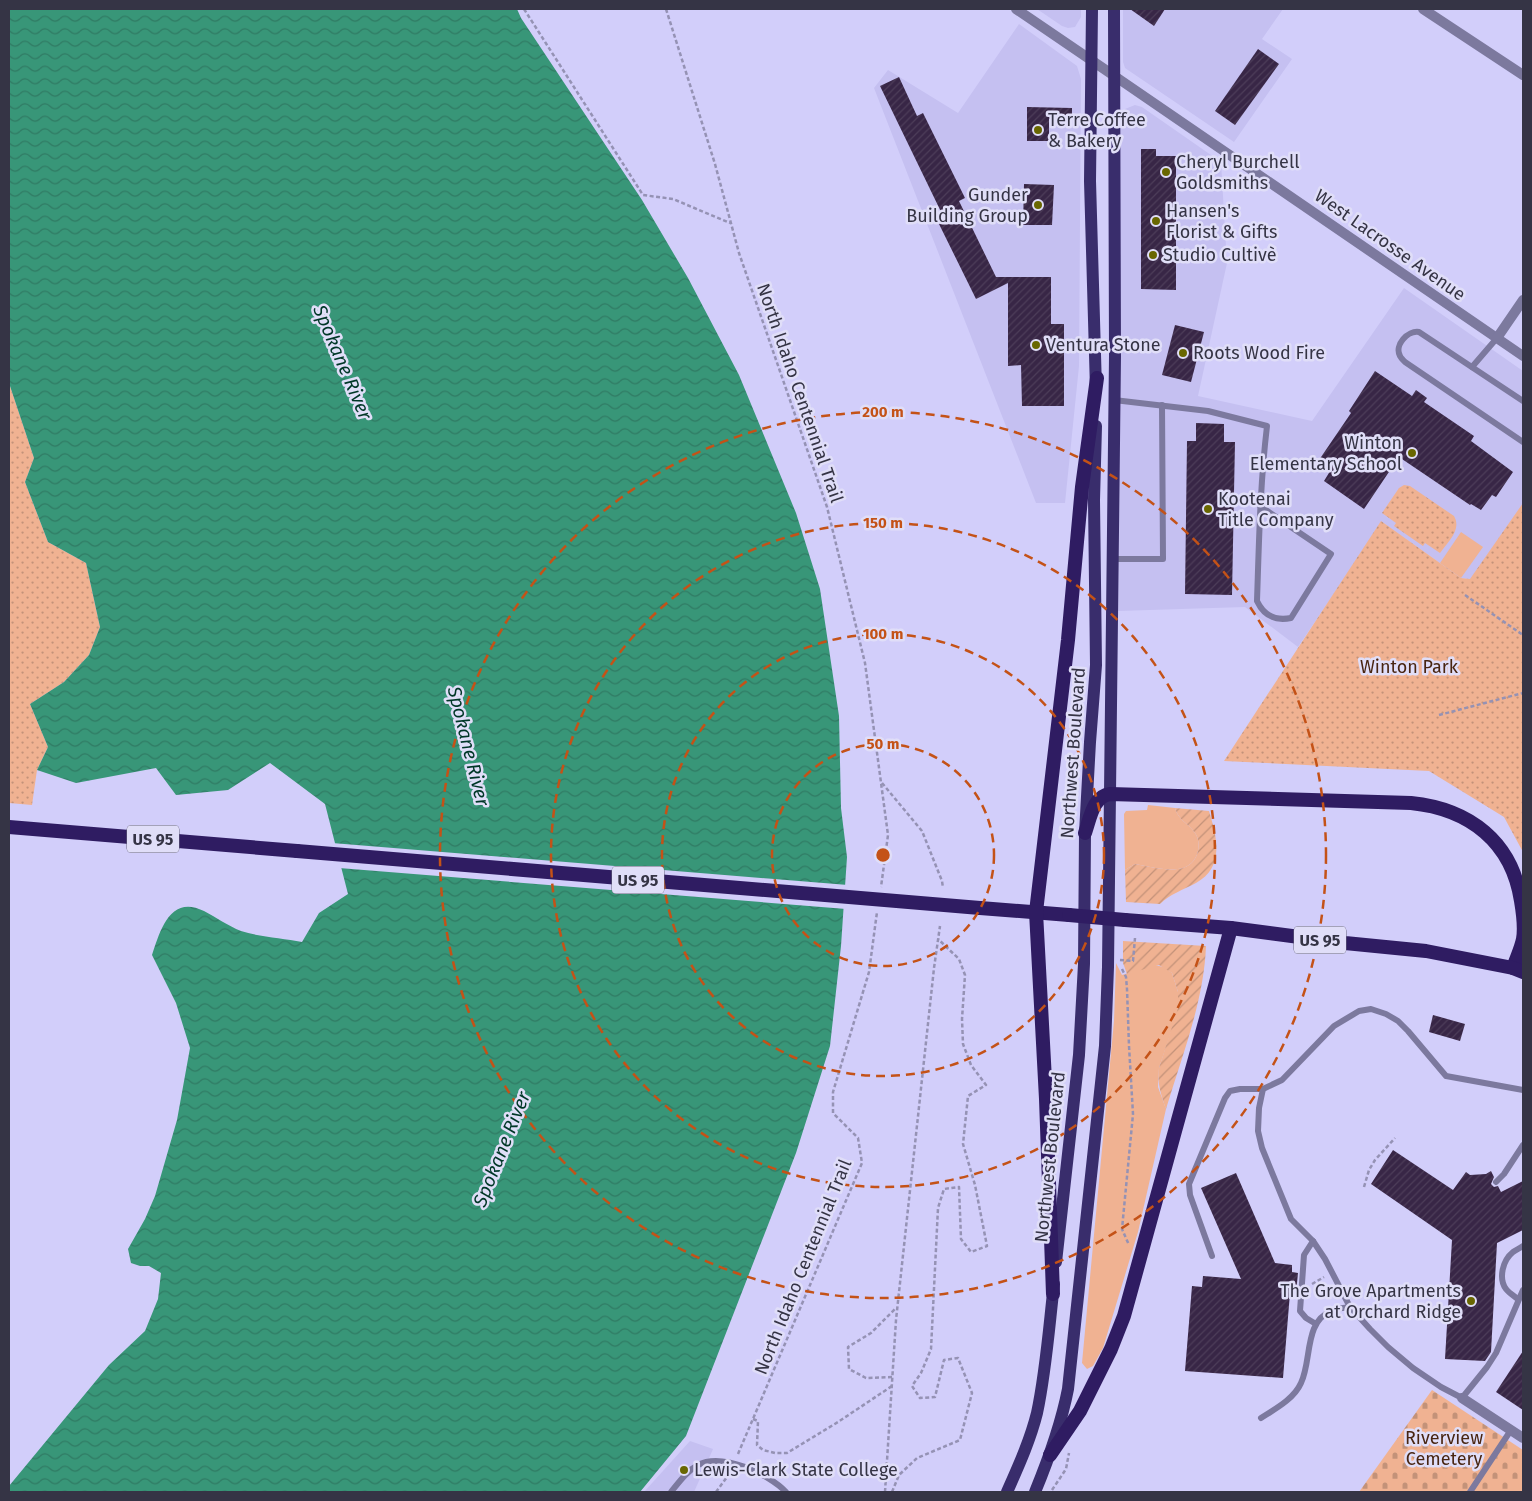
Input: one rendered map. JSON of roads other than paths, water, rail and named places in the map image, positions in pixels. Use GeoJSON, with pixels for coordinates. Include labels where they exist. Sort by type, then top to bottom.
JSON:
{"type":"FeatureCollection","features":[{"type":"Feature","properties":{"kind":"highway"},"geometry":{"type":"LineString","coordinates":[[1053,1294],[1046,1099],[1036,912],[1068,640],[1082,487],[1097,378]]}},
{"type":"Feature","properties":{"kind":"highway"},"geometry":{"type":"LineString","coordinates":[[1085,833],[1096,803],[1103,795],[1110,794],[1411,803],[1449,811],[1471,822],[1486,834],[1501,849],[1514,871],[1523,911],[1523,938],[1518,970]]}},
{"type":"Feature","properties":{"kind":"highway","name":"US 95"},"geometry":{"type":"LineString","coordinates":[[9,827],[1231,928],[1345,943],[1426,951],[1518,970]]}},
{"type":"Feature","properties":{"kind":"highway"},"geometry":{"type":"LineString","coordinates":[[1050,1456],[1080,1411],[1111,1349],[1124,1316],[1231,928]]}},
{"type":"Feature","properties":{"kind":"main road","name":"Northwest Boulevard"},"geometry":{"type":"LineString","coordinates":[[1007,1492],[1030,1436],[1037,1413],[1048,1342],[1079,1055],[1084,964],[1085,833],[1096,665],[1094,500],[1097,378],[1090,181],[1092,9]]}},
{"type":"Feature","properties":{"kind":"main road","name":"Northwest Boulevard"},"geometry":{"type":"LineString","coordinates":[[1035,1492],[1050,1456],[1064,1413],[1072,1362],[1105,1046],[1108,967],[1114,400],[1114,9]]}},
{"type":"Feature","properties":{"kind":"street","name":"West Lacrosse Avenue"},"geometry":{"type":"LineString","coordinates":[[1016,9],[1523,356]]}},
{"type":"Feature","properties":{"kind":"street"},"geometry":{"type":"LineString","coordinates":[[1423,9],[1523,76]]}},
{"type":"Feature","properties":{"kind":"street"},"geometry":{"type":"LineString","coordinates":[[1497,338],[1523,300]]}},
{"type":"Feature","properties":{"kind":"street"},"geometry":{"type":"LineString","coordinates":[[1462,1398],[1523,1438]]}},
{"type":"Feature","properties":{"kind":"lane"},"geometry":{"type":"LineString","coordinates":[[1523,401],[1419,332],[1413,331],[1407,334],[1399,347],[1399,355],[1405,362],[1523,442]]}},
{"type":"Feature","properties":{"kind":"lane"},"geometry":{"type":"LineString","coordinates":[[1472,367],[1497,338]]}},
{"type":"Feature","properties":{"kind":"lane"},"geometry":{"type":"LineString","coordinates":[[1114,400],[1208,411],[1267,426],[1261,480],[1260,506],[1257,601],[1260,607],[1274,618],[1281,620],[1291,618],[1331,554],[1260,506]]}},
{"type":"Feature","properties":{"kind":"lane"},"geometry":{"type":"LineString","coordinates":[[1112,559],[1163,559],[1162,406]]}},
{"type":"Feature","properties":{"kind":"lane"},"geometry":{"type":"LineString","coordinates":[[1212,1256],[1190,1195],[1189,1184],[1225,1098],[1230,1091],[1240,1088],[1263,1089],[1282,1080],[1334,1026],[1358,1011],[1370,1009],[1386,1014],[1398,1021],[1446,1076],[1523,1090]]}},
{"type":"Feature","properties":{"kind":"lane"},"geometry":{"type":"LineString","coordinates":[[1263,1089],[1258,1125],[1262,1148],[1291,1219],[1313,1241],[1350,1307],[1388,1347],[1413,1368],[1441,1387],[1462,1398],[1496,1354],[1523,1290]]}},
{"type":"Feature","properties":{"kind":"lane"},"geometry":{"type":"LineString","coordinates":[[1496,1182],[1504,1174],[1523,1145]]}},
{"type":"Feature","properties":{"kind":"lane"},"geometry":{"type":"LineString","coordinates":[[1313,1241],[1304,1256],[1300,1311],[1306,1318],[1316,1324]]}},
{"type":"Feature","properties":{"kind":"lane"},"geometry":{"type":"LineString","coordinates":[[1518,1299],[1505,1288],[1501,1280],[1503,1268],[1508,1259],[1513,1252],[1523,1246]]}},
{"type":"Feature","properties":{"kind":"lane"},"geometry":{"type":"LineString","coordinates":[[1261,1418],[1282,1404],[1301,1384],[1306,1369],[1311,1338],[1316,1324],[1323,1315],[1332,1310],[1350,1307]]}},
{"type":"Feature","properties":{"kind":"lane"},"geometry":{"type":"LineString","coordinates":[[1470,1492],[1511,1430]]}},
{"type":"Feature","properties":{"kind":"lane"},"geometry":{"type":"LineString","coordinates":[[671,1492],[683,1477],[700,1464],[714,1461],[759,1471],[772,1479],[786,1492]]}},
{"type":"Feature","properties":{"kind":"water","name":"Spokane River"},"geometry":{"type":"Polygon","coordinates":[[[9,9],[517,9],[521,18],[642,200],[688,278],[739,375],[796,513],[820,589],[839,716],[841,808],[847,857],[841,946],[830,1046],[796,1153],[686,1436],[640,1492],[9,1492],[9,1486],[109,1365],[145,1331],[158,1299],[161,1273],[149,1266],[131,1263],[128,1249],[145,1219],[155,1196],[177,1120],[190,1048],[176,1003],[152,955],[163,926],[175,911],[183,907],[192,907],[204,911],[241,931],[302,942],[319,913],[348,894],[325,804],[270,763],[228,790],[176,795],[156,768],[76,783],[37,770],[48,747],[30,704],[64,682],[89,655],[100,627],[86,563],[48,542],[25,482],[34,458],[9,383],[9,9]]]}},
{"type":"Feature","properties":{"kind":"place","name":"Terre Coffee & Bakery"},"geometry":{"type":"Point","coordinates":[1038,130]}},
{"type":"Feature","properties":{"kind":"place","name":"Cheryl Burchell Goldsmiths"},"geometry":{"type":"Point","coordinates":[1166,172]}},
{"type":"Feature","properties":{"kind":"place","name":"Gunder Building Group"},"geometry":{"type":"Point","coordinates":[1038,205]}},
{"type":"Feature","properties":{"kind":"place","name":"Hansen's Florist & Gifts"},"geometry":{"type":"Point","coordinates":[1156,221]}},
{"type":"Feature","properties":{"kind":"place","name":"Studio Cultivè"},"geometry":{"type":"Point","coordinates":[1153,255]}},
{"type":"Feature","properties":{"kind":"place","name":"Ventura Stone"},"geometry":{"type":"Point","coordinates":[1036,345]}},
{"type":"Feature","properties":{"kind":"place","name":"Roots Wood Fire"},"geometry":{"type":"Point","coordinates":[1183,353]}},
{"type":"Feature","properties":{"kind":"place","name":"Winton Elementary School"},"geometry":{"type":"Point","coordinates":[1412,453]}},
{"type":"Feature","properties":{"kind":"place","name":"Kootenai Title Company"},"geometry":{"type":"Point","coordinates":[1208,509]}},
{"type":"Feature","properties":{"kind":"place","name":"The Grove Apartments at Orchard Ridge"},"geometry":{"type":"Point","coordinates":[1471,1301]}},
{"type":"Feature","properties":{"kind":"place","name":"Lewis-Clark State College"},"geometry":{"type":"Point","coordinates":[684,1470]}},
{"type":"Feature","properties":{"kind":"park label","name":"Winton Park"},"geometry":{"type":"Point","coordinates":[1409,667]}},
{"type":"Feature","properties":{"kind":"park label","name":"Riverview Cemetery"},"geometry":{"type":"Point","coordinates":[1444,1448]}}]}
